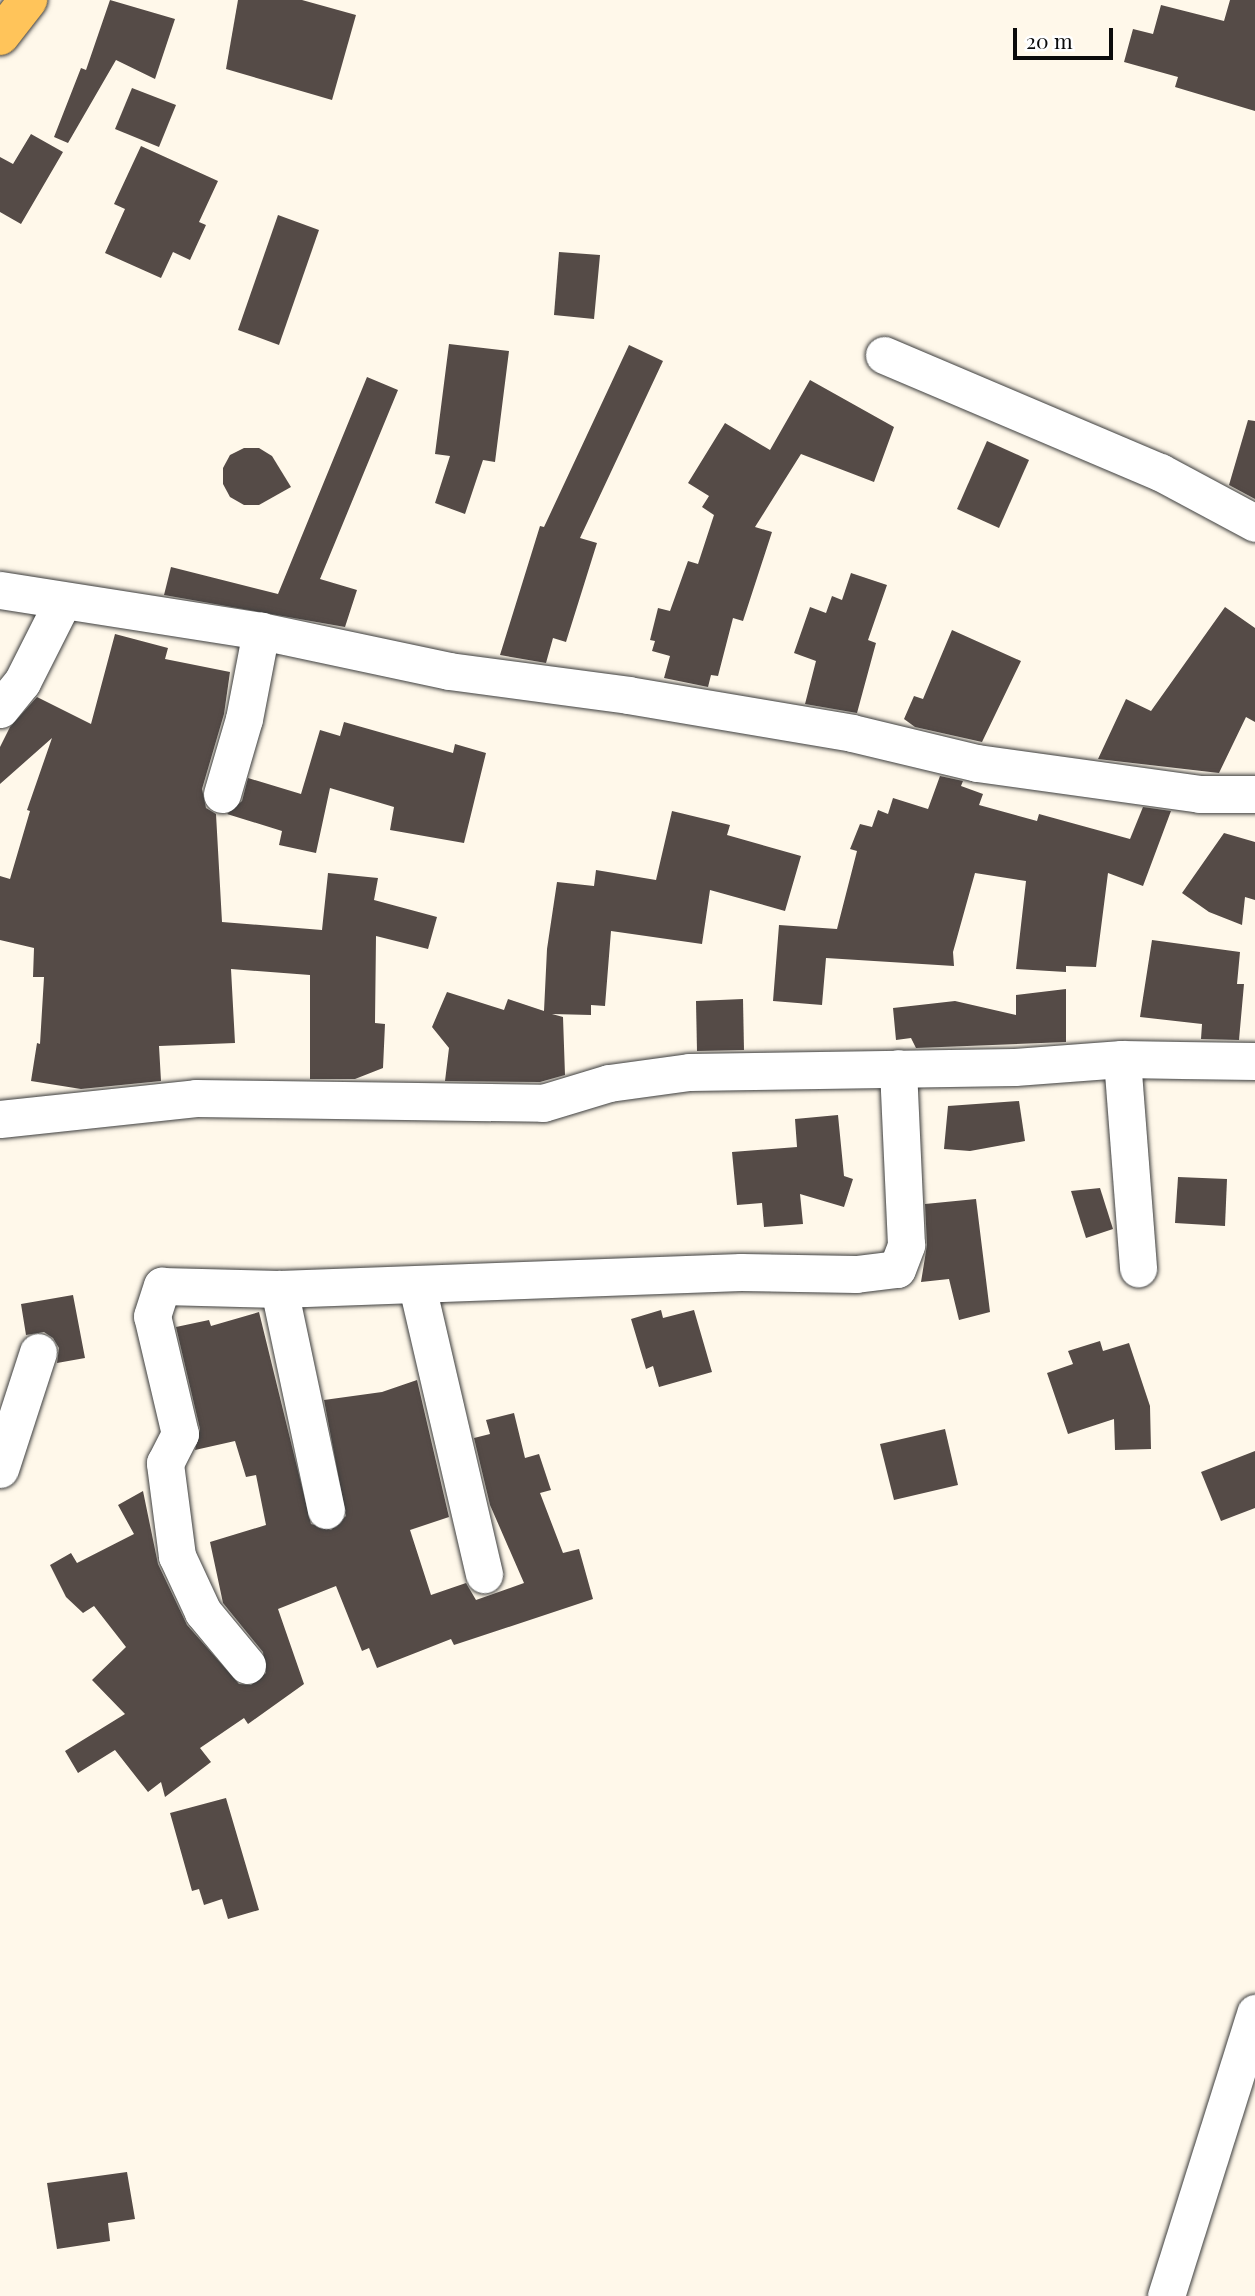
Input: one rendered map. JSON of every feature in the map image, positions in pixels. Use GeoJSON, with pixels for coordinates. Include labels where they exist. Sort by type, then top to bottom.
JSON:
{"type":"FeatureCollection","features":[{"type":"Feature","properties":{"kind":"main road"},"geometry":{"type":"LineString","coordinates":[[0,36],[28,0]]}},
{"type":"Feature","properties":{"kind":"street"},"geometry":{"type":"LineString","coordinates":[[884,355],[1160,472],[1255,523]]}},
{"type":"Feature","properties":{"kind":"street"},"geometry":{"type":"LineString","coordinates":[[0,590],[261,632],[449,671],[628,695],[852,733],[977,763],[1199,794],[1255,794]]}},
{"type":"Feature","properties":{"kind":"street"},"geometry":{"type":"LineString","coordinates":[[0,709],[22,682],[63,601]]}},
{"type":"Feature","properties":{"kind":"street"},"geometry":{"type":"LineString","coordinates":[[222,794],[244,719],[261,632]]}},
{"type":"Feature","properties":{"kind":"street"},"geometry":{"type":"LineString","coordinates":[[1122,1059],[1138,1268]]}},
{"type":"Feature","properties":{"kind":"street"},"geometry":{"type":"LineString","coordinates":[[0,1119],[196,1098],[543,1103],[609,1083],[689,1072],[1015,1067],[1122,1059],[1255,1061]]}},
{"type":"Feature","properties":{"kind":"street"},"geometry":{"type":"LineString","coordinates":[[247,1665],[203,1612],[177,1556],[165,1463],[180,1434],[152,1316],[162,1286],[279,1289],[417,1286],[741,1272],[856,1274],[897,1269],[906,1245],[898,1068]]}},
{"type":"Feature","properties":{"kind":"street"},"geometry":{"type":"LineString","coordinates":[[417,1286],[484,1574]]}},
{"type":"Feature","properties":{"kind":"street"},"geometry":{"type":"LineString","coordinates":[[279,1289],[326,1510]]}},
{"type":"Feature","properties":{"kind":"street"},"geometry":{"type":"LineString","coordinates":[[0,1469],[38,1352]]}},
{"type":"Feature","properties":{"kind":"street"},"geometry":{"type":"LineString","coordinates":[[1166,2296],[1255,2013]]}},
{"type":"Feature","properties":{"kind":"building"},"geometry":{"type":"Polygon","coordinates":[[[110,0],[175,19],[155,79],[116,60],[68,143],[54,137],[81,68],[86,70],[110,0]]]}},
{"type":"Feature","properties":{"kind":"building"},"geometry":{"type":"Polygon","coordinates":[[[238,0],[302,0],[356,15],[332,100],[226,69],[238,0]]]}},
{"type":"Feature","properties":{"kind":"building"},"geometry":{"type":"Polygon","coordinates":[[[1230,0],[1255,0],[1255,111],[1175,87],[1178,77],[1124,62],[1133,29],[1153,34],[1161,5],[1224,21],[1230,0]]]}},
{"type":"Feature","properties":{"kind":"building"},"geometry":{"type":"Polygon","coordinates":[[[132,88],[176,105],[159,147],[115,129],[132,88]]]}},
{"type":"Feature","properties":{"kind":"building"},"geometry":{"type":"Polygon","coordinates":[[[31,134],[63,152],[21,224],[0,212],[0,157],[13,164],[31,134]]]}},
{"type":"Feature","properties":{"kind":"building"},"geometry":{"type":"Polygon","coordinates":[[[141,146],[218,181],[199,222],[206,225],[190,260],[173,252],[161,278],[105,253],[125,209],[114,204],[141,146]]]}},
{"type":"Feature","properties":{"kind":"building"},"geometry":{"type":"Polygon","coordinates":[[[278,215],[319,230],[279,345],[238,330],[278,215]]]}},
{"type":"Feature","properties":{"kind":"building"},"geometry":{"type":"Polygon","coordinates":[[[559,252],[600,255],[594,319],[554,315],[559,252]]]}},
{"type":"Feature","properties":{"kind":"building"},"geometry":{"type":"Polygon","coordinates":[[[449,344],[509,351],[495,462],[483,460],[465,514],[435,503],[450,456],[435,454],[449,344]]]}},
{"type":"Feature","properties":{"kind":"building"},"geometry":{"type":"Polygon","coordinates":[[[629,345],[663,361],[580,538],[597,543],[566,642],[553,638],[546,663],[500,655],[540,526],[544,527],[629,345]]]}},
{"type":"Feature","properties":{"kind":"building"},"geometry":{"type":"Polygon","coordinates":[[[367,377],[398,390],[320,579],[357,590],[345,627],[164,595],[171,567],[278,594],[367,377]]]}},
{"type":"Feature","properties":{"kind":"building"},"geometry":{"type":"Polygon","coordinates":[[[810,380],[894,427],[874,482],[801,454],[755,527],[772,532],[743,621],[733,618],[718,676],[711,675],[708,687],[664,678],[670,656],[652,651],[655,641],[650,640],[658,608],[670,611],[688,561],[698,564],[714,515],[702,507],[709,496],[688,483],[725,423],[770,450],[810,380]]]}},
{"type":"Feature","properties":{"kind":"building"},"geometry":{"type":"Polygon","coordinates":[[[1248,420],[1255,421],[1255,499],[1229,485],[1248,420]]]}},
{"type":"Feature","properties":{"kind":"building"},"geometry":{"type":"Polygon","coordinates":[[[987,441],[1029,460],[999,528],[957,509],[987,441]]]}},
{"type":"Feature","properties":{"kind":"building"},"geometry":{"type":"Polygon","coordinates":[[[244,448],[259,448],[272,456],[291,487],[259,505],[244,505],[230,497],[223,484],[223,468],[230,455],[244,448]]]}},
{"type":"Feature","properties":{"kind":"building"},"geometry":{"type":"Polygon","coordinates":[[[851,573],[887,585],[868,640],[876,643],[857,713],[805,704],[816,661],[794,653],[810,607],[826,613],[832,596],[842,600],[851,573]]]}},
{"type":"Feature","properties":{"kind":"building"},"geometry":{"type":"Polygon","coordinates":[[[1225,607],[1255,628],[1255,722],[1246,717],[1219,773],[1098,759],[1126,699],[1151,711],[1225,607]]]}},
{"type":"Feature","properties":{"kind":"building"},"geometry":{"type":"Polygon","coordinates":[[[952,630],[1021,661],[982,742],[915,727],[904,719],[914,696],[923,699],[952,630]]]}},
{"type":"Feature","properties":{"kind":"building"},"geometry":{"type":"Polygon","coordinates":[[[115,634],[168,648],[165,659],[230,672],[224,714],[202,789],[206,808],[216,814],[222,922],[322,930],[328,873],[378,878],[374,900],[437,917],[428,949],[376,936],[375,1023],[385,1024],[383,1068],[355,1079],[310,1079],[310,975],[231,969],[235,1043],[159,1046],[161,1081],[81,1089],[31,1081],[37,1043],[40,1044],[44,977],[33,977],[34,948],[0,940],[0,876],[10,879],[30,811],[27,810],[52,738],[0,784],[0,747],[10,727],[37,697],[91,724],[115,634]]]}},
{"type":"Feature","properties":{"kind":"building"},"geometry":{"type":"Polygon","coordinates":[[[344,722],[453,753],[455,744],[486,753],[464,843],[390,830],[394,807],[330,788],[316,853],[279,845],[282,831],[227,814],[242,801],[248,778],[301,794],[320,730],[340,736],[344,722]]]}},
{"type":"Feature","properties":{"kind":"building"},"geometry":{"type":"Polygon","coordinates":[[[940,776],[963,781],[961,786],[983,794],[979,805],[1037,821],[1039,814],[1130,839],[1143,807],[1171,811],[1143,886],[1108,873],[1096,967],[1066,966],[1066,972],[1016,969],[1026,881],[975,873],[953,952],[954,966],[826,958],[822,1005],[773,1001],[779,925],[837,929],[857,851],[850,849],[860,824],[872,827],[878,810],[888,814],[893,798],[928,809],[940,776]]]}},
{"type":"Feature","properties":{"kind":"building"},"geometry":{"type":"Polygon","coordinates":[[[672,811],[730,825],[727,835],[801,856],[785,911],[710,890],[702,944],[611,931],[605,1006],[591,1005],[591,1015],[552,1014],[563,1017],[565,1075],[540,1082],[445,1081],[449,1048],[432,1027],[447,992],[504,1010],[508,999],[544,1011],[547,949],[557,882],[594,886],[596,870],[656,880],[672,811]]]}},
{"type":"Feature","properties":{"kind":"building"},"geometry":{"type":"Polygon","coordinates":[[[1224,833],[1255,842],[1255,900],[1245,897],[1242,925],[1209,912],[1182,893],[1224,833]]]}},
{"type":"Feature","properties":{"kind":"building"},"geometry":{"type":"Polygon","coordinates":[[[1152,940],[1240,952],[1237,984],[1244,984],[1239,1040],[1201,1039],[1202,1024],[1140,1017],[1152,940]]]}},
{"type":"Feature","properties":{"kind":"building"},"geometry":{"type":"Polygon","coordinates":[[[1066,989],[1066,1042],[916,1048],[911,1038],[896,1040],[893,1008],[955,1001],[1016,1015],[1016,995],[1066,989]]]}},
{"type":"Feature","properties":{"kind":"building"},"geometry":{"type":"Polygon","coordinates":[[[743,999],[744,1050],[697,1051],[696,1001],[743,999]]]}},
{"type":"Feature","properties":{"kind":"building"},"geometry":{"type":"Polygon","coordinates":[[[1019,1101],[1025,1141],[970,1151],[944,1149],[948,1106],[1019,1101]]]}},
{"type":"Feature","properties":{"kind":"building"},"geometry":{"type":"Polygon","coordinates":[[[838,1115],[844,1176],[853,1179],[844,1207],[800,1194],[803,1224],[764,1227],[762,1203],[737,1205],[732,1152],[797,1147],[795,1119],[838,1115]]]}},
{"type":"Feature","properties":{"kind":"building"},"geometry":{"type":"Polygon","coordinates":[[[1178,1177],[1227,1179],[1225,1226],[1175,1223],[1178,1177]]]}},
{"type":"Feature","properties":{"kind":"building"},"geometry":{"type":"Polygon","coordinates":[[[1100,1188],[1113,1229],[1086,1238],[1071,1191],[1100,1188]]]}},
{"type":"Feature","properties":{"kind":"building"},"geometry":{"type":"Polygon","coordinates":[[[976,1199],[990,1312],[959,1320],[949,1279],[921,1282],[927,1245],[925,1204],[976,1199]]]}},
{"type":"Feature","properties":{"kind":"building"},"geometry":{"type":"Polygon","coordinates":[[[73,1295],[85,1358],[57,1363],[59,1348],[53,1338],[44,1332],[26,1335],[21,1304],[73,1295]]]}},
{"type":"Feature","properties":{"kind":"building"},"geometry":{"type":"Polygon","coordinates":[[[661,1310],[663,1318],[694,1310],[712,1372],[659,1387],[653,1366],[646,1369],[631,1319],[661,1310]]]}},
{"type":"Feature","properties":{"kind":"building"},"geometry":{"type":"Polygon","coordinates":[[[259,1312],[311,1524],[331,1530],[346,1516],[324,1400],[382,1392],[417,1380],[449,1517],[410,1530],[431,1595],[466,1583],[476,1600],[524,1583],[490,1505],[474,1438],[490,1434],[486,1420],[514,1413],[525,1458],[539,1454],[551,1490],[540,1493],[563,1553],[579,1549],[593,1599],[454,1645],[451,1639],[377,1668],[369,1648],[362,1651],[336,1586],[278,1609],[304,1684],[248,1724],[244,1718],[200,1748],[211,1762],[165,1797],[161,1782],[148,1792],[115,1750],[78,1773],[65,1751],[125,1714],[92,1680],[126,1647],[94,1606],[83,1613],[66,1597],[50,1565],[71,1553],[77,1563],[134,1534],[118,1505],[143,1491],[158,1564],[187,1625],[239,1684],[251,1685],[266,1673],[263,1652],[223,1603],[210,1542],[266,1525],[256,1475],[246,1477],[235,1441],[195,1450],[200,1429],[176,1327],[209,1320],[211,1326],[259,1312]]]}},
{"type":"Feature","properties":{"kind":"building"},"geometry":{"type":"Polygon","coordinates":[[[1100,1341],[1103,1351],[1129,1343],[1150,1406],[1151,1449],[1115,1450],[1114,1419],[1068,1434],[1047,1373],[1073,1364],[1068,1351],[1100,1341]]]}},
{"type":"Feature","properties":{"kind":"building"},"geometry":{"type":"Polygon","coordinates":[[[945,1429],[958,1485],[894,1500],[880,1444],[945,1429]]]}},
{"type":"Feature","properties":{"kind":"building"},"geometry":{"type":"Polygon","coordinates":[[[1255,1451],[1255,1508],[1221,1521],[1201,1472],[1255,1451]]]}},
{"type":"Feature","properties":{"kind":"building"},"geometry":{"type":"Polygon","coordinates":[[[226,1798],[259,1910],[228,1919],[222,1899],[204,1905],[199,1889],[192,1891],[170,1813],[226,1798]]]}},
{"type":"Feature","properties":{"kind":"building"},"geometry":{"type":"Polygon","coordinates":[[[127,2172],[135,2219],[108,2223],[110,2241],[57,2249],[47,2183],[127,2172]]]}}]}
